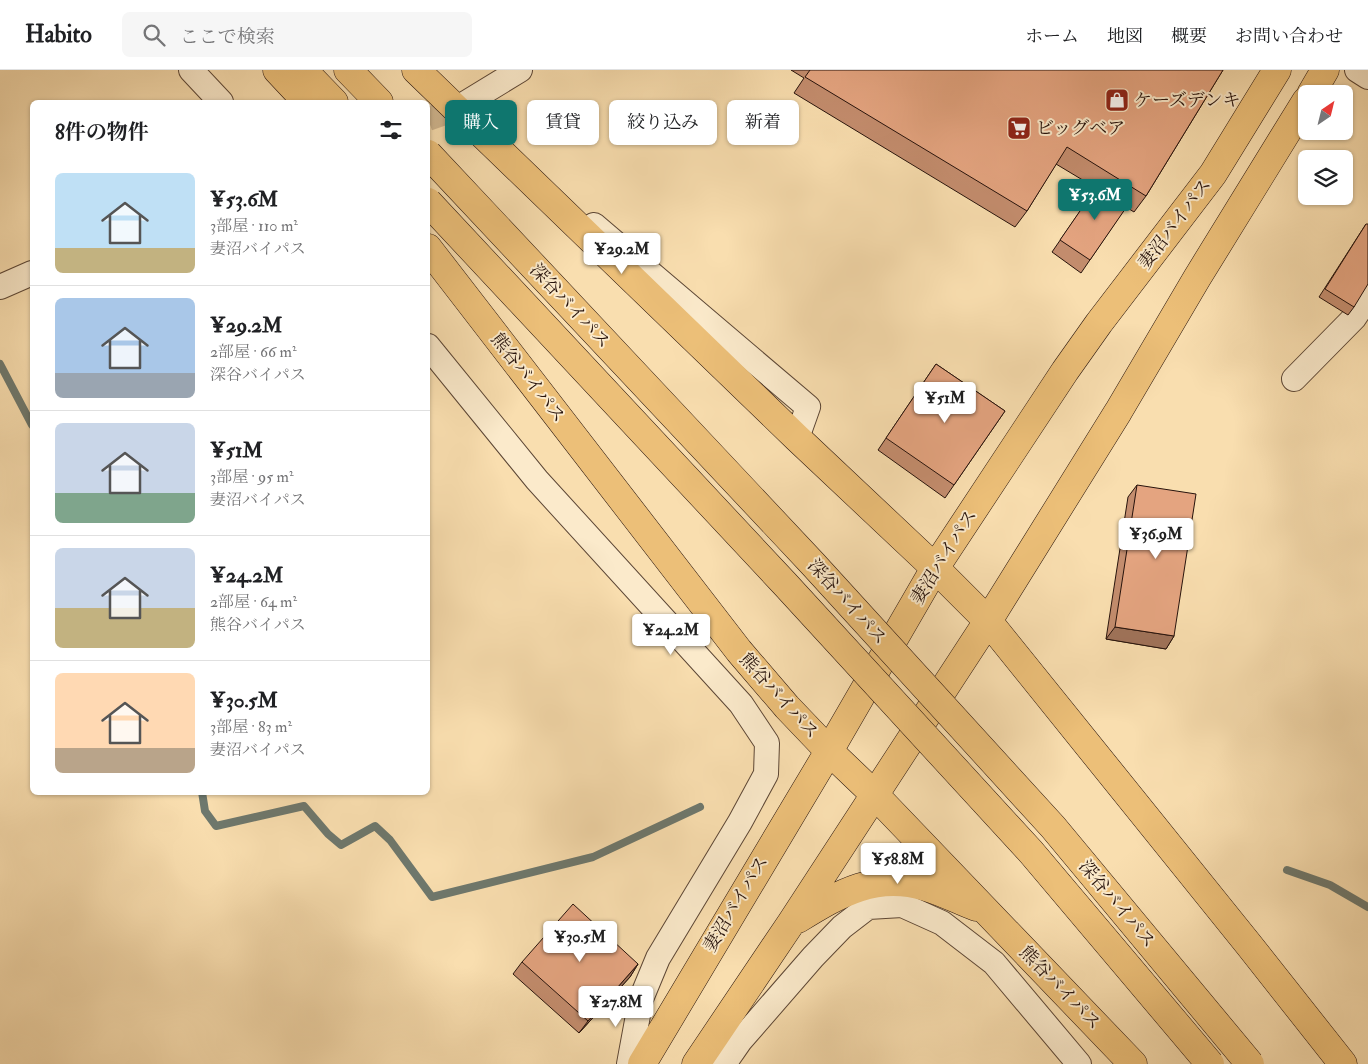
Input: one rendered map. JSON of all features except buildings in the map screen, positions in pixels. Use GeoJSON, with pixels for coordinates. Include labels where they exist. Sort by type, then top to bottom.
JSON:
{"type":"FeatureCollection","features":[{"type":"Feature","properties":{"kind":"highway"},"geometry":{"type":"LineString","coordinates":[[277,70],[322,99]]}},
{"type":"Feature","properties":{"kind":"highway"},"geometry":{"type":"LineString","coordinates":[[303,70],[322,99]]}},
{"type":"Feature","properties":{"kind":"highway"},"geometry":{"type":"LineString","coordinates":[[416,70],[447,100]]}},
{"type":"Feature","properties":{"kind":"highway","name":"妻沼バイパス"},"geometry":{"type":"LineString","coordinates":[[642,1064],[829,751],[935,568],[1065,371],[1099,323],[1213,174],[1277,70]]}},
{"type":"Feature","properties":{"kind":"highway"},"geometry":{"type":"LineString","coordinates":[[1316,85],[1325,70]]}},
{"type":"Feature","properties":{"kind":"highway"},"geometry":{"type":"LineString","coordinates":[[696,1064],[791,923],[988,621],[1113,421],[1197,278],[1298,114]]}},
{"type":"Feature","properties":{"kind":"highway"},"geometry":{"type":"LineString","coordinates":[[493,145],[988,621],[1249,945],[1342,1064]]}},
{"type":"Feature","properties":{"kind":"highway","name":"深谷バイパス"},"geometry":{"type":"LineString","coordinates":[[430,156],[813,564],[1053,827],[1250,1064]]}},
{"type":"Feature","properties":{"kind":"highway","name":"深谷バイパス"},"geometry":{"type":"LineString","coordinates":[[430,204],[785,584],[1031,852],[1210,1064]]}},
{"type":"Feature","properties":{"kind":"highway","name":"熊谷バイパス"},"geometry":{"type":"LineString","coordinates":[[430,251],[739,651],[787,707],[874,794],[1132,1064]]}},
{"type":"Feature","properties":{"kind":"highway"},"geometry":{"type":"LineString","coordinates":[[791,923],[835,896],[864,885],[898,881],[927,887],[987,912]]}},
{"type":"Feature","properties":{"kind":"street"},"geometry":{"type":"LineString","coordinates":[[191,70],[219,100]]}},
{"type":"Feature","properties":{"kind":"street"},"geometry":{"type":"LineString","coordinates":[[422,70],[448,100]]}},
{"type":"Feature","properties":{"kind":"street"},"geometry":{"type":"LineString","coordinates":[[471,100],[520,70]]}},
{"type":"Feature","properties":{"kind":"street"},"geometry":{"type":"LineString","coordinates":[[1357,70],[1368,77]]}},
{"type":"Feature","properties":{"kind":"street"},"geometry":{"type":"LineString","coordinates":[[0,287],[30,275]]}},
{"type":"Feature","properties":{"kind":"street"},"geometry":{"type":"LineString","coordinates":[[1294,379],[1361,323],[1368,296]]}},
{"type":"Feature","properties":{"kind":"street"},"geometry":{"type":"LineString","coordinates":[[430,348],[537,480],[741,704],[767,744],[766,774],[740,822],[658,958],[641,999],[629,1064]]}},
{"type":"Feature","properties":{"kind":"street"},"geometry":{"type":"LineString","coordinates":[[724,1064],[740,1042],[807,964],[842,927],[868,907],[902,905],[942,922],[994,963],[1079,1064]]}},
{"type":"Feature","properties":{"kind":"waterway"},"geometry":{"type":"LineString","coordinates":[[0,364],[30,421]]}},
{"type":"Feature","properties":{"kind":"waterway"},"geometry":{"type":"LineString","coordinates":[[202,795],[205,811],[216,826],[304,806],[328,834],[341,845],[375,826],[390,840],[432,897],[593,857],[700,807]]}},
{"type":"Feature","properties":{"kind":"waterway"},"geometry":{"type":"LineString","coordinates":[[1287,870],[1330,885],[1368,907]]}},
{"type":"Feature","properties":{"kind":"tunnel"},"geometry":{"type":"LineString","coordinates":[[430,118],[445,113]]}},
{"type":"Feature","properties":{"kind":"place","name":"ケーズデンキ"},"geometry":{"type":"Point","coordinates":[1117,100]}},
{"type":"Feature","properties":{"kind":"place","name":"ビッグベア"},"geometry":{"type":"Point","coordinates":[1019,128]}}]}
